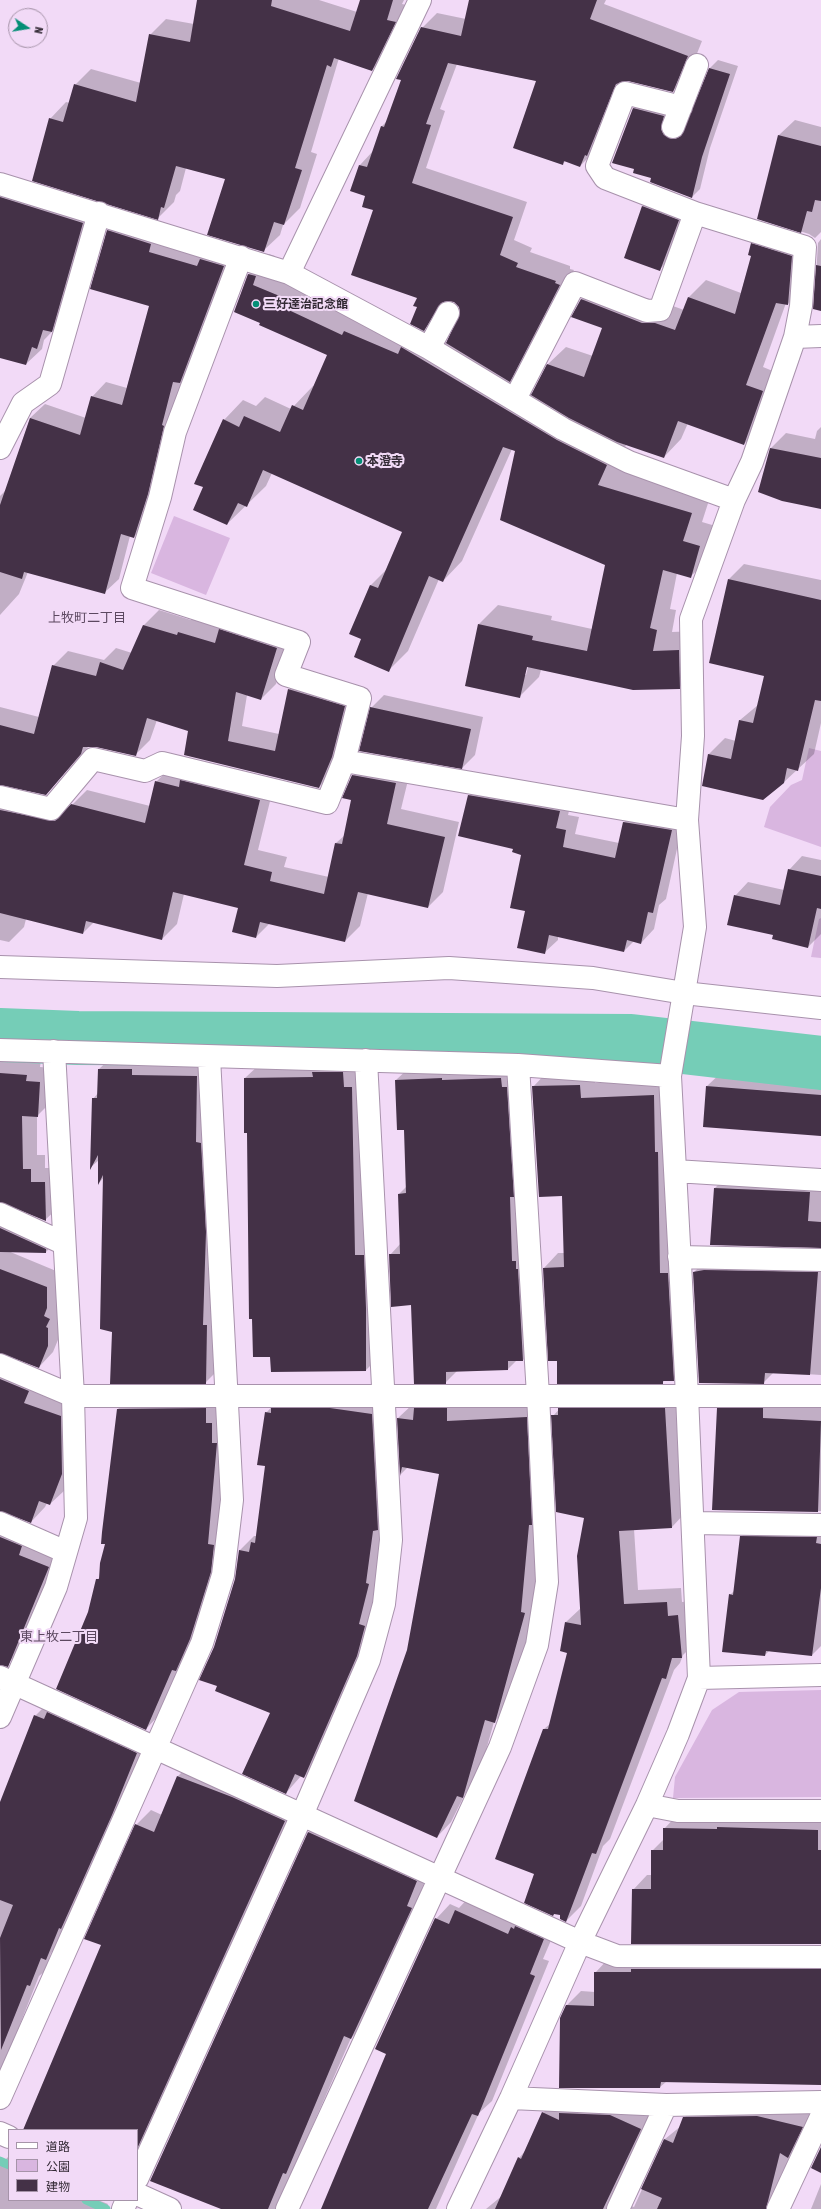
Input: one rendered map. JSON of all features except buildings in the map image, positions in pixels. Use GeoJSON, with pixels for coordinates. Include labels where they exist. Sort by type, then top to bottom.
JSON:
{"type":"FeatureCollection","features":[{"type":"Feature","properties":{"kind":"street"},"geometry":{"type":"LineString","coordinates":[[288,273],[420,0]]}},
{"type":"Feature","properties":{"kind":"street"},"geometry":{"type":"LineString","coordinates":[[458,2209],[511,2098],[580,1942],[647,1805],[678,1734],[699,1678],[687,1395],[670,1076],[695,927],[687,820],[693,736],[691,619],[734,500],[752,462],[795,337],[802,306],[806,246],[695,213],[604,178],[597,166],[625,93],[677,117],[697,65]]}},
{"type":"Feature","properties":{"kind":"street"},"geometry":{"type":"LineString","coordinates":[[0,184],[288,273],[429,348],[563,429],[629,462],[734,500]]}},
{"type":"Feature","properties":{"kind":"street"},"geometry":{"type":"LineString","coordinates":[[515,399],[575,283],[647,311],[660,310],[695,213]]}},
{"type":"Feature","properties":{"kind":"street"},"geometry":{"type":"LineString","coordinates":[[0,448],[24,403],[50,384],[99,214]]}},
{"type":"Feature","properties":{"kind":"street"},"geometry":{"type":"LineString","coordinates":[[0,797],[51,809],[92,759],[145,771],[162,763],[327,803],[344,761],[360,698],[286,675],[299,642],[132,588],[160,497],[175,432],[240,257]]}},
{"type":"Feature","properties":{"kind":"street"},"geometry":{"type":"LineString","coordinates":[[429,348],[448,313]]}},
{"type":"Feature","properties":{"kind":"street"},"geometry":{"type":"LineString","coordinates":[[795,337],[821,336]]}},
{"type":"Feature","properties":{"kind":"street"},"geometry":{"type":"LineString","coordinates":[[344,761],[687,820]]}},
{"type":"Feature","properties":{"kind":"street"},"geometry":{"type":"LineString","coordinates":[[0,967],[277,976],[449,968],[593,978],[684,993],[821,1008]]}},
{"type":"Feature","properties":{"kind":"street"},"geometry":{"type":"LineString","coordinates":[[0,1050],[518,1065],[670,1076]]}},
{"type":"Feature","properties":{"kind":"street"},"geometry":{"type":"LineString","coordinates":[[0,1717],[8,1681],[56,1587],[76,1518],[73,1396],[54,1051]]}},
{"type":"Feature","properties":{"kind":"street"},"geometry":{"type":"LineString","coordinates":[[0,2098],[202,1643],[223,1575],[232,1500],[209,1057]]}},
{"type":"Feature","properties":{"kind":"street"},"geometry":{"type":"LineString","coordinates":[[138,2177],[302,1815],[369,1660],[384,1604],[391,1540],[385,1395],[366,1060]]}},
{"type":"Feature","properties":{"kind":"street"},"geometry":{"type":"LineString","coordinates":[[287,2209],[500,1746],[537,1645],[546,1582],[538,1395],[518,1065]]}},
{"type":"Feature","properties":{"kind":"street"},"geometry":{"type":"LineString","coordinates":[[675,1171],[821,1180]]}},
{"type":"Feature","properties":{"kind":"street"},"geometry":{"type":"LineString","coordinates":[[0,1214],[64,1243]]}},
{"type":"Feature","properties":{"kind":"street"},"geometry":{"type":"LineString","coordinates":[[679,1257],[821,1260]]}},
{"type":"Feature","properties":{"kind":"street"},"geometry":{"type":"LineString","coordinates":[[0,1365],[73,1396],[821,1396]]}},
{"type":"Feature","properties":{"kind":"street"},"geometry":{"type":"LineString","coordinates":[[0,1523],[66,1552]]}},
{"type":"Feature","properties":{"kind":"street"},"geometry":{"type":"LineString","coordinates":[[692,1523],[821,1525]]}},
{"type":"Feature","properties":{"kind":"street"},"geometry":{"type":"LineString","coordinates":[[699,1678],[821,1675]]}},
{"type":"Feature","properties":{"kind":"street"},"geometry":{"type":"LineString","coordinates":[[8,1681],[580,1942],[617,1956],[821,1957]]}},
{"type":"Feature","properties":{"kind":"street"},"geometry":{"type":"LineString","coordinates":[[647,1805],[678,1811],[821,1811]]}},
{"type":"Feature","properties":{"kind":"street"},"geometry":{"type":"LineString","coordinates":[[511,2098],[666,2105],[821,2102]]}},
{"type":"Feature","properties":{"kind":"street"},"geometry":{"type":"LineString","coordinates":[[618,2209],[666,2105]]}},
{"type":"Feature","properties":{"kind":"street"},"geometry":{"type":"LineString","coordinates":[[778,2209],[821,2117]]}},
{"type":"Feature","properties":{"kind":"street"},"geometry":{"type":"LineString","coordinates":[[138,2194],[170,2209]]}},
{"type":"Feature","properties":{"kind":"green space"},"geometry":{"type":"Polygon","coordinates":[[[174,516],[230,538],[206,595],[151,573],[174,516]]]}},
{"type":"Feature","properties":{"kind":"green space"},"geometry":{"type":"Polygon","coordinates":[[[809,748],[821,751],[821,847],[764,827],[770,807],[791,785],[802,780],[809,748]]]}},
{"type":"Feature","properties":{"kind":"green space"},"geometry":{"type":"Polygon","coordinates":[[[821,918],[821,958],[811,957],[819,919],[821,918]]]}},
{"type":"Feature","properties":{"kind":"green space"},"geometry":{"type":"Polygon","coordinates":[[[821,1690],[821,1797],[673,1798],[675,1777],[712,1710],[739,1692],[821,1690]]]}},
{"type":"Feature","properties":{"kind":"waterway"},"geometry":{"type":"LineString","coordinates":[[0,1035],[78,1038],[631,1041],[821,1063]]}},
{"type":"Feature","properties":{"kind":"waterway"},"geometry":{"type":"LineString","coordinates":[[0,2161],[8,2165]]}},
{"type":"Feature","properties":{"kind":"waterway"},"geometry":{"type":"LineString","coordinates":[[88,2201],[106,2209]]}},
{"type":"Feature","properties":{"kind":"place","name":"三好達治記念館"},"geometry":{"type":"Point","coordinates":[256,304]}},
{"type":"Feature","properties":{"kind":"place","name":"本澄寺"},"geometry":{"type":"Point","coordinates":[359,461]}},
{"type":"Feature","properties":{"kind":"district","name":"上牧町二丁目"},"geometry":{"type":"Point","coordinates":[87,618]}},
{"type":"Feature","properties":{"kind":"district","name":"東上牧二丁目"},"geometry":{"type":"Point","coordinates":[59,1637]}}]}
